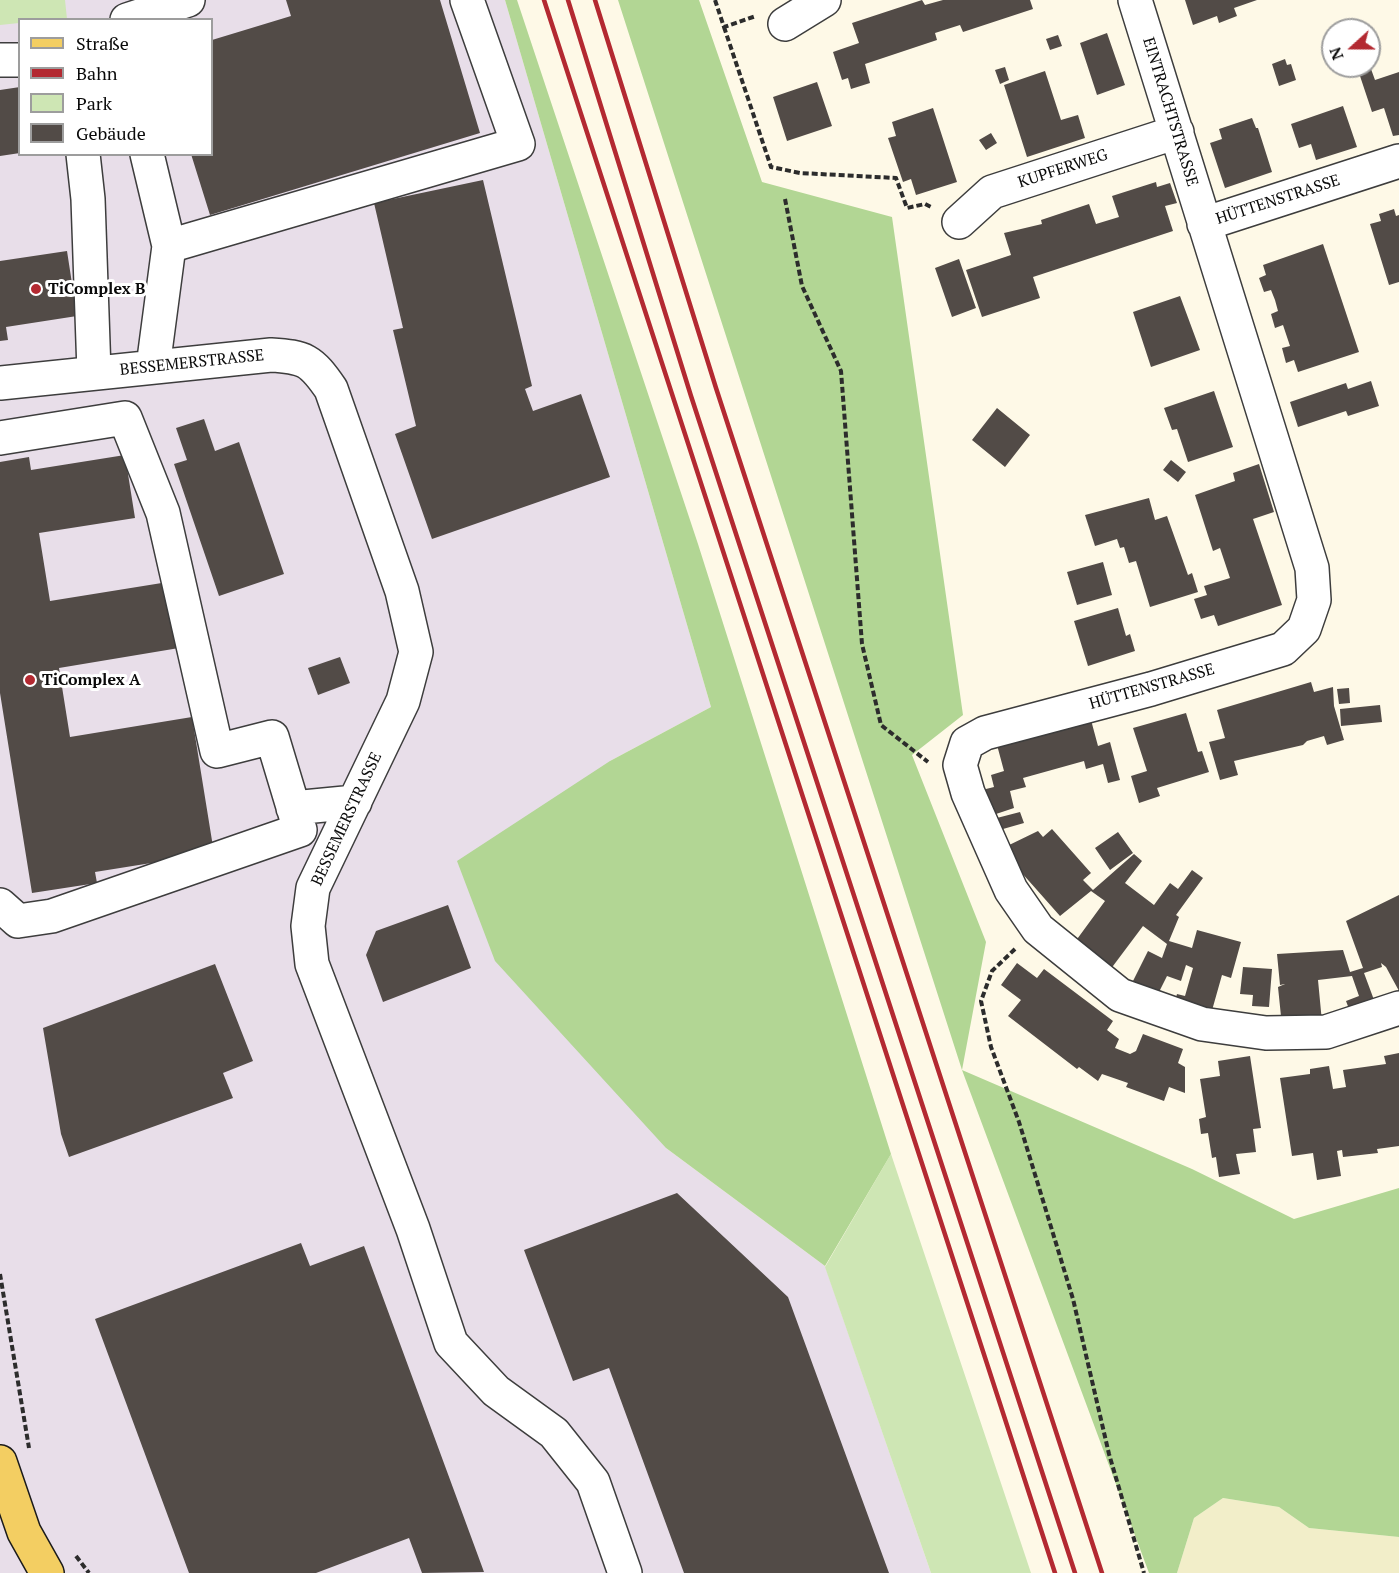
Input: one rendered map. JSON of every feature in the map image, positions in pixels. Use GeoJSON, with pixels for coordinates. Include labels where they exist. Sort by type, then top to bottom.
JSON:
{"type":"FeatureCollection","features":[{"type":"Feature","properties":{"kind":"main road"},"geometry":{"type":"LineString","coordinates":[[15,1458],[24,1533],[46,1573]]}},
{"type":"Feature","properties":{"kind":"street"},"geometry":{"type":"LineString","coordinates":[[133,18],[188,0]]}},
{"type":"Feature","properties":{"kind":"street"},"geometry":{"type":"LineString","coordinates":[[169,246],[518,144],[467,0]]}},
{"type":"Feature","properties":{"kind":"street"},"geometry":{"type":"LineString","coordinates":[[785,24],[824,0]]}},
{"type":"Feature","properties":{"kind":"street","name":"EINTRACHTSTRASSE"},"geometry":{"type":"LineString","coordinates":[[1135,0],[1204,224]]}},
{"type":"Feature","properties":{"kind":"street"},"geometry":{"type":"LineString","coordinates":[[0,60],[18,60]]}},
{"type":"Feature","properties":{"kind":"street","name":"KUPFERWEG"},"geometry":{"type":"LineString","coordinates":[[959,222],[992,192],[1177,132]]}},
{"type":"Feature","properties":{"kind":"street"},"geometry":{"type":"LineString","coordinates":[[83,156],[88,199],[94,372]]}},
{"type":"Feature","properties":{"kind":"street"},"geometry":{"type":"LineString","coordinates":[[147,156],[169,246],[153,366]]}},
{"type":"Feature","properties":{"kind":"street","name":"HÜTTENSTRASSE"},"geometry":{"type":"LineString","coordinates":[[1399,161],[1204,224],[1312,568],[1314,600],[1304,629],[1283,649],[1151,689],[985,733],[967,742],[960,765],[968,793],[1011,890],[1038,928],[1120,995],[1202,1024],[1266,1034],[1326,1032],[1399,1008]]}},
{"type":"Feature","properties":{"kind":"street","name":"BESSEMERSTRASSE"},"geometry":{"type":"LineString","coordinates":[[0,383],[271,355],[300,357],[319,372],[331,389],[402,591],[416,652],[404,701],[313,888],[308,926],[312,964],[413,1229],[451,1343],[496,1391],[554,1433],[593,1482],[626,1573]]}},
{"type":"Feature","properties":{"kind":"street"},"geometry":{"type":"LineString","coordinates":[[0,438],[126,418],[163,513],[217,751],[272,737],[300,830],[52,916],[18,921],[0,905]]}},
{"type":"Feature","properties":{"kind":"street"},"geometry":{"type":"LineString","coordinates":[[293,808],[355,802]]}},
{"type":"Feature","properties":{"kind":"path"},"geometry":{"type":"LineString","coordinates":[[715,0],[771,167],[800,173],[896,178],[907,208],[925,204],[959,222]]}},
{"type":"Feature","properties":{"kind":"path"},"geometry":{"type":"LineString","coordinates":[[724,27],[760,15],[785,24]]}},
{"type":"Feature","properties":{"kind":"path"},"geometry":{"type":"LineString","coordinates":[[785,199],[802,286],[841,371],[862,644],[881,725],[968,793]]}},
{"type":"Feature","properties":{"kind":"path"},"geometry":{"type":"LineString","coordinates":[[1018,946],[992,971],[981,1001],[991,1047],[1019,1122],[1073,1299],[1109,1454],[1144,1573]]}},
{"type":"Feature","properties":{"kind":"path"},"geometry":{"type":"LineString","coordinates":[[0,1274],[15,1458]]}},
{"type":"Feature","properties":{"kind":"shaded area"},"geometry":{"type":"Polygon","coordinates":[[[0,0],[505,0],[711,707],[610,761],[666,1148],[825,1266],[931,1573],[0,1573],[0,0]]]}},
{"type":"Feature","properties":{"kind":"shaded area"},"geometry":{"type":"Polygon","coordinates":[[[1223,1498],[1279,1507],[1309,1528],[1399,1537],[1399,1573],[1177,1573],[1194,1518],[1223,1498]]]}},
{"type":"Feature","properties":{"kind":"green space"},"geometry":{"type":"Polygon","coordinates":[[[0,0],[65,0],[67,18],[18,18],[18,23],[0,25],[0,0]]]}},
{"type":"Feature","properties":{"kind":"green space"},"geometry":{"type":"Polygon","coordinates":[[[505,0],[517,0],[698,544],[891,1154],[825,1266],[666,1148],[495,961],[457,861],[610,761],[711,707],[505,0]]]}},
{"type":"Feature","properties":{"kind":"green space"},"geometry":{"type":"Polygon","coordinates":[[[618,0],[699,0],[762,182],[892,217],[963,715],[912,755],[986,942],[962,1070],[618,0]]]}},
{"type":"Feature","properties":{"kind":"green space"},"geometry":{"type":"Polygon","coordinates":[[[962,1070],[1192,1169],[1294,1219],[1399,1188],[1399,1537],[1309,1528],[1279,1507],[1223,1498],[1194,1518],[1177,1573],[1149,1573],[962,1070]]]}},
{"type":"Feature","properties":{"kind":"green space"},"geometry":{"type":"Polygon","coordinates":[[[891,1154],[1031,1573],[931,1573],[825,1267],[891,1154]]]}},
{"type":"Feature","properties":{"kind":"building"},"geometry":{"type":"Polygon","coordinates":[[[286,0],[440,0],[480,133],[210,215],[192,156],[213,156],[213,40],[291,16],[286,0]]]}},
{"type":"Feature","properties":{"kind":"building"},"geometry":{"type":"Polygon","coordinates":[[[922,0],[925,5],[943,0],[1030,0],[1033,9],[963,32],[960,25],[935,33],[937,40],[865,64],[870,83],[851,89],[848,78],[842,80],[833,52],[859,43],[852,23],[922,0]]]}},
{"type":"Feature","properties":{"kind":"building"},"geometry":{"type":"Polygon","coordinates":[[[1185,0],[1257,0],[1234,8],[1237,16],[1219,23],[1217,16],[1193,25],[1185,0]]]}},
{"type":"Feature","properties":{"kind":"building"},"geometry":{"type":"Polygon","coordinates":[[[1107,33],[1125,85],[1097,95],[1080,43],[1107,33]]]}},
{"type":"Feature","properties":{"kind":"building"},"geometry":{"type":"Polygon","coordinates":[[[1058,35],[1062,46],[1050,50],[1046,39],[1058,35]]]}},
{"type":"Feature","properties":{"kind":"building"},"geometry":{"type":"Polygon","coordinates":[[[1285,59],[1287,65],[1291,64],[1296,80],[1279,86],[1272,64],[1285,59]]]}},
{"type":"Feature","properties":{"kind":"building"},"geometry":{"type":"Polygon","coordinates":[[[1005,67],[1009,80],[1000,84],[995,70],[1005,67]]]}},
{"type":"Feature","properties":{"kind":"building"},"geometry":{"type":"Polygon","coordinates":[[[1045,71],[1061,120],[1078,115],[1085,138],[1027,157],[1004,85],[1045,71]]]}},
{"type":"Feature","properties":{"kind":"building"},"geometry":{"type":"Polygon","coordinates":[[[1399,72],[1399,135],[1393,136],[1384,108],[1372,112],[1361,78],[1374,78],[1375,80],[1399,72]]]}},
{"type":"Feature","properties":{"kind":"building"},"geometry":{"type":"Polygon","coordinates":[[[817,82],[832,126],[787,141],[773,97],[817,82]]]}},
{"type":"Feature","properties":{"kind":"building"},"geometry":{"type":"Polygon","coordinates":[[[18,87],[18,153],[0,156],[0,90],[18,87]]]}},
{"type":"Feature","properties":{"kind":"building"},"geometry":{"type":"Polygon","coordinates":[[[1343,106],[1357,147],[1316,160],[1311,144],[1299,148],[1291,124],[1343,106]]]}},
{"type":"Feature","properties":{"kind":"building"},"geometry":{"type":"Polygon","coordinates":[[[933,108],[957,182],[916,195],[911,179],[903,182],[888,138],[896,136],[892,122],[933,108]]]}},
{"type":"Feature","properties":{"kind":"building"},"geometry":{"type":"Polygon","coordinates":[[[1252,118],[1258,128],[1272,172],[1225,188],[1210,143],[1222,139],[1219,129],[1252,118]]]}},
{"type":"Feature","properties":{"kind":"building"},"geometry":{"type":"Polygon","coordinates":[[[991,133],[997,143],[986,150],[979,140],[991,133]]]}},
{"type":"Feature","properties":{"kind":"building"},"geometry":{"type":"Polygon","coordinates":[[[483,180],[532,386],[525,389],[533,411],[581,394],[610,477],[432,539],[395,434],[416,426],[393,330],[403,328],[374,203],[483,180]]]}},
{"type":"Feature","properties":{"kind":"building"},"geometry":{"type":"Polygon","coordinates":[[[1156,182],[1157,187],[1170,183],[1177,203],[1165,206],[1173,231],[1033,277],[1040,298],[982,317],[966,270],[1011,255],[1004,233],[1042,224],[1041,220],[1089,204],[1096,224],[1119,217],[1112,196],[1156,182]]]}},
{"type":"Feature","properties":{"kind":"building"},"geometry":{"type":"Polygon","coordinates":[[[1394,209],[1396,216],[1399,215],[1399,282],[1389,285],[1370,224],[1381,221],[1379,214],[1394,209]]]}},
{"type":"Feature","properties":{"kind":"building"},"geometry":{"type":"Polygon","coordinates":[[[1323,244],[1359,352],[1298,372],[1294,360],[1286,363],[1282,348],[1290,346],[1283,325],[1275,328],[1271,314],[1278,311],[1275,300],[1271,290],[1264,292],[1259,278],[1266,275],[1263,265],[1323,244]]]}},
{"type":"Feature","properties":{"kind":"building","name":"TiComplex B"},"geometry":{"type":"Polygon","coordinates":[[[67,251],[77,316],[6,327],[8,340],[0,341],[0,261],[67,251]]]}},
{"type":"Feature","properties":{"kind":"building"},"geometry":{"type":"Polygon","coordinates":[[[959,259],[976,308],[952,317],[935,268],[959,259]]]}},
{"type":"Feature","properties":{"kind":"building"},"geometry":{"type":"Polygon","coordinates":[[[1180,296],[1200,350],[1151,367],[1133,312],[1180,296]]]}},
{"type":"Feature","properties":{"kind":"building"},"geometry":{"type":"Polygon","coordinates":[[[1371,381],[1379,406],[1348,416],[1346,411],[1298,427],[1290,402],[1346,383],[1348,389],[1371,381]]]}},
{"type":"Feature","properties":{"kind":"building"},"geometry":{"type":"Polygon","coordinates":[[[1214,391],[1233,447],[1188,462],[1177,429],[1172,430],[1164,408],[1214,391]]]}},
{"type":"Feature","properties":{"kind":"building"},"geometry":{"type":"Polygon","coordinates":[[[997,408],[1030,435],[1005,467],[972,440],[997,408]]]}},
{"type":"Feature","properties":{"kind":"building"},"geometry":{"type":"Polygon","coordinates":[[[204,419],[215,451],[239,442],[284,574],[219,596],[174,464],[187,460],[176,428],[204,419]]]}},
{"type":"Feature","properties":{"kind":"building","name":"TiComplex A"},"geometry":{"type":"Polygon","coordinates":[[[125,455],[135,518],[39,533],[50,601],[168,582],[179,648],[59,668],[70,737],[192,717],[214,853],[95,872],[97,883],[32,893],[0,693],[0,462],[29,457],[31,470],[125,455]]]}},
{"type":"Feature","properties":{"kind":"building"},"geometry":{"type":"Polygon","coordinates":[[[1171,460],[1186,472],[1178,482],[1163,470],[1171,460]]]}},
{"type":"Feature","properties":{"kind":"building"},"geometry":{"type":"Polygon","coordinates":[[[1259,464],[1274,512],[1253,519],[1282,605],[1218,626],[1214,615],[1201,619],[1194,599],[1207,595],[1204,586],[1230,578],[1220,548],[1213,551],[1195,495],[1235,481],[1233,473],[1259,464]]]}},
{"type":"Feature","properties":{"kind":"building"},"geometry":{"type":"Polygon","coordinates":[[[1149,498],[1155,520],[1167,516],[1188,575],[1192,573],[1198,592],[1150,607],[1136,561],[1129,563],[1124,547],[1120,548],[1117,539],[1095,546],[1085,515],[1149,498]]]}},
{"type":"Feature","properties":{"kind":"building"},"geometry":{"type":"Polygon","coordinates":[[[1103,562],[1112,595],[1077,605],[1067,572],[1103,562]]]}},
{"type":"Feature","properties":{"kind":"building"},"geometry":{"type":"Polygon","coordinates":[[[1118,608],[1126,636],[1130,634],[1135,651],[1088,666],[1074,621],[1118,608]]]}},
{"type":"Feature","properties":{"kind":"building"},"geometry":{"type":"Polygon","coordinates":[[[340,657],[350,683],[318,695],[308,668],[340,657]]]}},
{"type":"Feature","properties":{"kind":"building"},"geometry":{"type":"Polygon","coordinates":[[[1311,682],[1314,692],[1333,687],[1334,706],[1344,740],[1327,745],[1324,736],[1307,741],[1303,745],[1234,761],[1238,775],[1220,780],[1209,742],[1225,738],[1217,710],[1311,682]]]}},
{"type":"Feature","properties":{"kind":"building"},"geometry":{"type":"Polygon","coordinates":[[[1349,688],[1350,703],[1339,704],[1337,689],[1349,688]]]}},
{"type":"Feature","properties":{"kind":"building"},"geometry":{"type":"Polygon","coordinates":[[[1380,705],[1382,722],[1341,726],[1340,709],[1380,705]]]}},
{"type":"Feature","properties":{"kind":"building"},"geometry":{"type":"Polygon","coordinates":[[[1186,713],[1198,752],[1202,751],[1209,772],[1157,788],[1160,796],[1139,803],[1131,776],[1147,771],[1133,728],[1186,713]]]}},
{"type":"Feature","properties":{"kind":"building"},"geometry":{"type":"Polygon","coordinates":[[[1091,720],[1098,746],[1110,742],[1120,780],[1108,783],[1103,764],[1086,769],[1084,761],[1023,778],[1026,787],[1010,791],[1014,808],[990,816],[982,790],[994,787],[991,775],[1004,771],[997,745],[1091,720]]]}},
{"type":"Feature","properties":{"kind":"building"},"geometry":{"type":"Polygon","coordinates":[[[1020,812],[1024,823],[996,831],[993,819],[1020,812]]]}},
{"type":"Feature","properties":{"kind":"building"},"geometry":{"type":"Polygon","coordinates":[[[1052,829],[1091,873],[1083,880],[1093,890],[1134,854],[1142,861],[1125,883],[1154,905],[1170,883],[1178,889],[1192,870],[1203,878],[1176,915],[1179,917],[1169,941],[1192,948],[1197,930],[1241,942],[1231,978],[1222,975],[1209,1021],[1172,1010],[1177,994],[1185,996],[1193,968],[1186,965],[1181,981],[1167,976],[1154,1002],[1129,989],[1148,951],[1162,958],[1167,944],[1143,926],[1107,974],[1072,946],[1105,901],[1091,891],[1060,916],[1013,863],[1003,848],[1038,831],[1043,837],[1052,829]]]}},
{"type":"Feature","properties":{"kind":"building"},"geometry":{"type":"Polygon","coordinates":[[[1118,832],[1133,853],[1110,870],[1095,848],[1118,832]]]}},
{"type":"Feature","properties":{"kind":"building"},"geometry":{"type":"Polygon","coordinates":[[[1399,895],[1399,991],[1386,967],[1381,963],[1382,967],[1364,973],[1377,1008],[1352,1017],[1346,1001],[1359,996],[1352,976],[1318,980],[1322,1022],[1282,1026],[1278,987],[1285,984],[1280,985],[1277,954],[1343,950],[1350,972],[1363,968],[1346,921],[1399,895]]]}},
{"type":"Feature","properties":{"kind":"building"},"geometry":{"type":"Polygon","coordinates":[[[448,905],[471,968],[383,1002],[366,955],[376,931],[448,905]]]}},
{"type":"Feature","properties":{"kind":"building"},"geometry":{"type":"Polygon","coordinates":[[[1017,963],[1037,978],[1044,969],[1113,1021],[1107,1030],[1119,1039],[1115,1048],[1130,1054],[1136,1051],[1143,1034],[1183,1049],[1178,1063],[1185,1067],[1185,1093],[1169,1087],[1164,1101],[1126,1087],[1128,1083],[1102,1074],[1098,1081],[1079,1067],[1077,1069],[1008,1016],[1021,1000],[1001,985],[1017,963]]]}},
{"type":"Feature","properties":{"kind":"building"},"geometry":{"type":"Polygon","coordinates":[[[215,964],[253,1061],[223,1073],[233,1098],[69,1157],[61,1134],[43,1028],[215,964]]]}},
{"type":"Feature","properties":{"kind":"building"},"geometry":{"type":"Polygon","coordinates":[[[1243,967],[1272,969],[1269,1007],[1252,1006],[1253,995],[1240,994],[1243,967]]]}},
{"type":"Feature","properties":{"kind":"building"},"geometry":{"type":"Polygon","coordinates":[[[1399,1053],[1399,1146],[1377,1149],[1378,1153],[1343,1157],[1342,1150],[1337,1151],[1341,1176],[1317,1180],[1313,1153],[1292,1156],[1280,1078],[1310,1074],[1310,1069],[1329,1066],[1333,1089],[1346,1087],[1343,1070],[1386,1064],[1384,1056],[1399,1053]]]}},
{"type":"Feature","properties":{"kind":"building"},"geometry":{"type":"Polygon","coordinates":[[[1250,1056],[1261,1128],[1253,1129],[1256,1152],[1236,1154],[1240,1174],[1219,1177],[1216,1157],[1212,1158],[1208,1133],[1201,1134],[1199,1119],[1206,1117],[1200,1079],[1220,1076],[1218,1061],[1250,1056]]]}},
{"type":"Feature","properties":{"kind":"building"},"geometry":{"type":"Polygon","coordinates":[[[677,1193],[788,1297],[889,1573],[684,1573],[609,1368],[573,1381],[524,1250],[677,1193]]]}},
{"type":"Feature","properties":{"kind":"building"},"geometry":{"type":"Polygon","coordinates":[[[301,1243],[310,1266],[364,1246],[484,1572],[422,1573],[409,1538],[316,1573],[189,1573],[95,1319],[301,1243]]]}},
{"type":"Feature","properties":{"kind":"railway"},"geometry":{"type":"LineString","coordinates":[[544,0],[1055,1573]]}},
{"type":"Feature","properties":{"kind":"railway"},"geometry":{"type":"LineString","coordinates":[[568,0],[691,396],[1075,1573]]}},
{"type":"Feature","properties":{"kind":"railway"},"geometry":{"type":"LineString","coordinates":[[595,0],[716,388],[1102,1573]]}},
{"type":"Feature","properties":{"kind":"place","name":"TiComplex B"},"geometry":{"type":"Point","coordinates":[36,289]}},
{"type":"Feature","properties":{"kind":"place","name":"TiComplex A"},"geometry":{"type":"Point","coordinates":[30,680]}}]}
